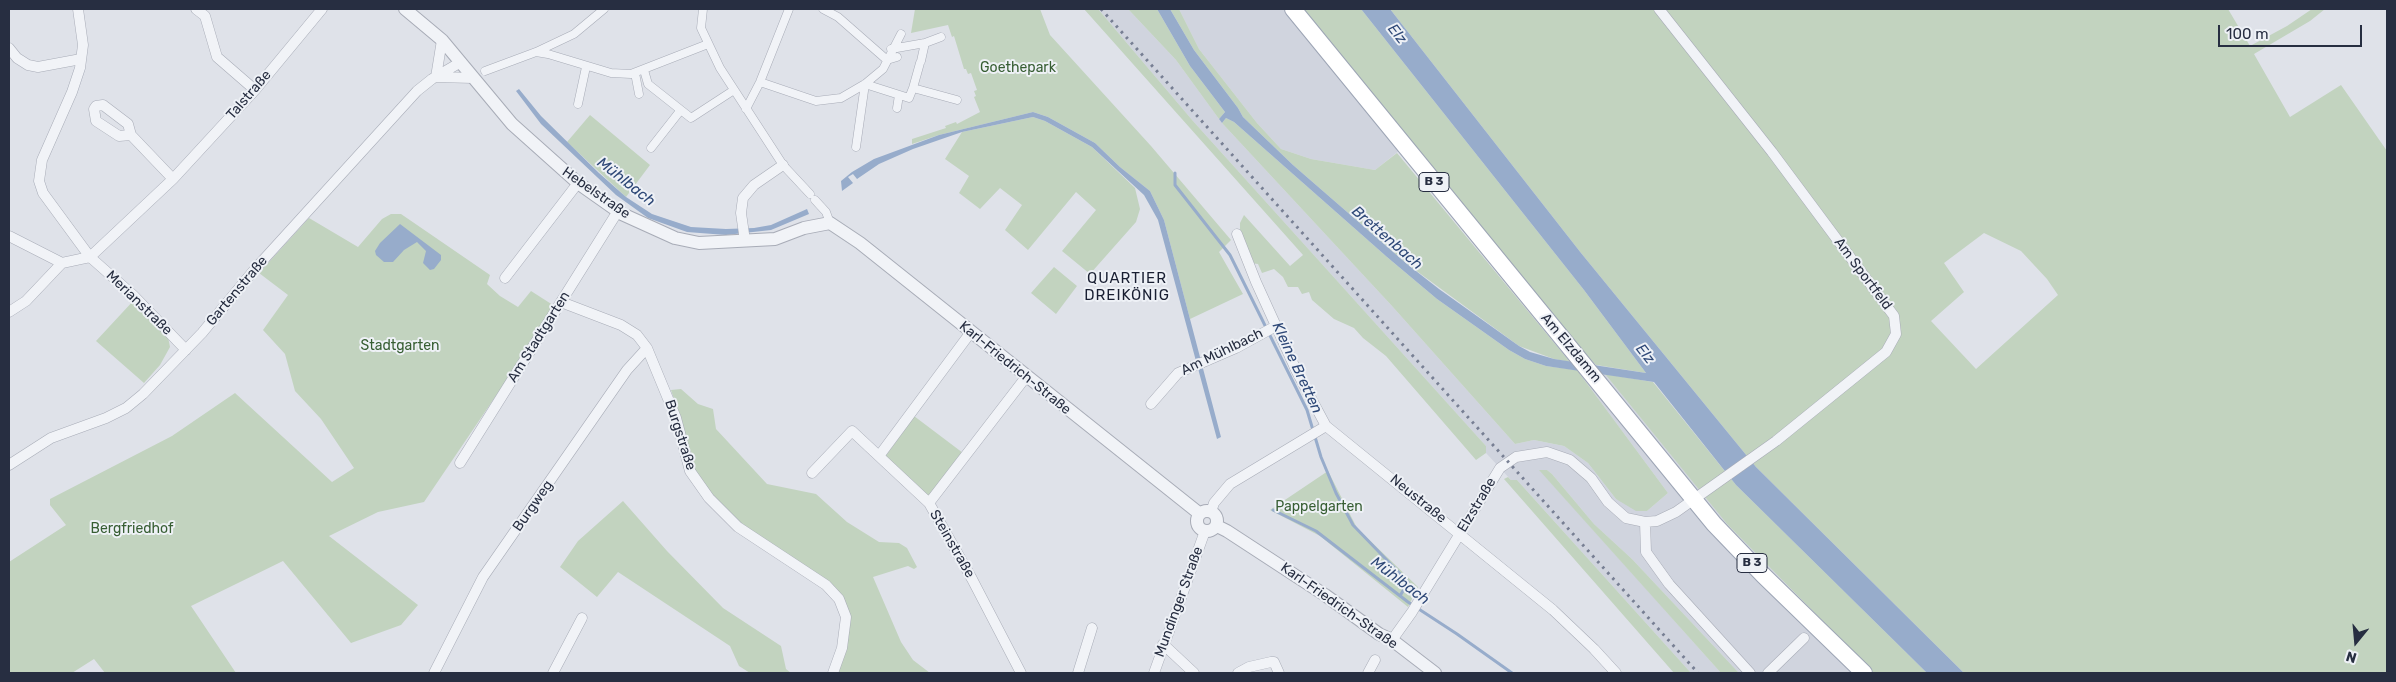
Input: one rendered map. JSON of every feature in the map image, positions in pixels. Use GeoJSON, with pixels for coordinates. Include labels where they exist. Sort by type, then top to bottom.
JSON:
{"type":"FeatureCollection","features":[{"type":"Feature","properties":{"kind":"main road","name":"Am Elzdamm"},"geometry":{"type":"LineString","coordinates":[[1293,9],[1598,379],[1693,499],[1763,575],[1864,673]]}},
{"type":"Feature","properties":{"kind":"street","name":"Merianstraße"},"geometry":{"type":"LineString","coordinates":[[78,9],[84,45],[82,59],[72,92],[42,160],[40,181],[43,193],[90,257],[133,295],[186,350]]}},
{"type":"Feature","properties":{"kind":"street"},"geometry":{"type":"LineString","coordinates":[[196,9],[205,16],[217,57],[255,90]]}},
{"type":"Feature","properties":{"kind":"street","name":"Talstraße"},"geometry":{"type":"LineString","coordinates":[[90,257],[173,178],[255,90],[322,9]]}},
{"type":"Feature","properties":{"kind":"street","name":"Hebelstraße"},"geometry":{"type":"LineString","coordinates":[[405,9],[442,40],[512,124],[578,183],[618,211],[659,232],[692,242],[713,244],[744,234],[775,238],[804,228],[830,223]]}},
{"type":"Feature","properties":{"kind":"street"},"geometry":{"type":"LineString","coordinates":[[485,71],[536,52],[574,34],[604,9]]}},
{"type":"Feature","properties":{"kind":"street"},"geometry":{"type":"LineString","coordinates":[[703,9],[701,28],[734,90],[783,165],[826,212],[830,223]]}},
{"type":"Feature","properties":{"kind":"street"},"geometry":{"type":"LineString","coordinates":[[746,108],[760,82],[789,9]]}},
{"type":"Feature","properties":{"kind":"street"},"geometry":{"type":"LineString","coordinates":[[823,9],[838,17],[887,60]]}},
{"type":"Feature","properties":{"kind":"street","name":"Am Sportfeld"},"geometry":{"type":"LineString","coordinates":[[1659,9],[1772,152],[1894,316],[1896,334],[1886,352],[1772,444],[1693,499]]}},
{"type":"Feature","properties":{"kind":"street"},"geometry":{"type":"LineString","coordinates":[[760,82],[790,93],[825,101],[851,94],[883,69],[901,34]]}},
{"type":"Feature","properties":{"kind":"street"},"geometry":{"type":"LineString","coordinates":[[892,50],[925,43],[941,37]]}},
{"type":"Feature","properties":{"kind":"street"},"geometry":{"type":"LineString","coordinates":[[442,40],[436,77],[473,78]]}},
{"type":"Feature","properties":{"kind":"street"},"geometry":{"type":"LineString","coordinates":[[866,84],[909,98],[925,43]]}},
{"type":"Feature","properties":{"kind":"street"},"geometry":{"type":"LineString","coordinates":[[536,52],[611,73],[635,73],[708,44]]}},
{"type":"Feature","properties":{"kind":"street"},"geometry":{"type":"LineString","coordinates":[[9,48],[17,58],[28,65],[38,67],[82,59]]}},
{"type":"Feature","properties":{"kind":"street"},"geometry":{"type":"LineString","coordinates":[[887,60],[897,57]]}},
{"type":"Feature","properties":{"kind":"street","name":"Gartenstraße"},"geometry":{"type":"LineString","coordinates":[[9,465],[51,438],[106,418],[126,408],[143,394],[186,350],[255,269],[417,91],[461,62]]}},
{"type":"Feature","properties":{"kind":"street"},"geometry":{"type":"LineString","coordinates":[[578,104],[586,67]]}},
{"type":"Feature","properties":{"kind":"street"},"geometry":{"type":"LineString","coordinates":[[644,70],[648,84],[691,118],[734,90]]}},
{"type":"Feature","properties":{"kind":"street"},"geometry":{"type":"LineString","coordinates":[[635,73],[639,94]]}},
{"type":"Feature","properties":{"kind":"street"},"geometry":{"type":"LineString","coordinates":[[856,147],[866,84]]}},
{"type":"Feature","properties":{"kind":"street"},"geometry":{"type":"LineString","coordinates":[[913,88],[957,100]]}},
{"type":"Feature","properties":{"kind":"street"},"geometry":{"type":"LineString","coordinates":[[897,108],[899,95]]}},
{"type":"Feature","properties":{"kind":"street"},"geometry":{"type":"LineString","coordinates":[[651,148],[680,111]]}},
{"type":"Feature","properties":{"kind":"street"},"geometry":{"type":"LineString","coordinates":[[131,135],[173,178]]}},
{"type":"Feature","properties":{"kind":"street"},"geometry":{"type":"LineString","coordinates":[[744,234],[741,213],[743,198],[754,185],[783,165]]}},
{"type":"Feature","properties":{"kind":"street"},"geometry":{"type":"LineString","coordinates":[[505,278],[578,183]]}},
{"type":"Feature","properties":{"kind":"street","name":"Am Stadtgarten"},"geometry":{"type":"LineString","coordinates":[[460,463],[618,211]]}},
{"type":"Feature","properties":{"kind":"street","name":"Karl-Friedrich-Straße"},"geometry":{"type":"LineString","coordinates":[[830,223],[850,235],[1026,377],[1206,513],[1217,519],[1217,526],[1325,595],[1379,634],[1392,640],[1435,673]]}},
{"type":"Feature","properties":{"kind":"street"},"geometry":{"type":"LineString","coordinates":[[1217,526],[1212,531],[1204,532],[1197,524],[1230,484],[1325,427],[1296,372],[1239,243],[1237,234]]}},
{"type":"Feature","properties":{"kind":"street"},"geometry":{"type":"LineString","coordinates":[[9,236],[62,264]]}},
{"type":"Feature","properties":{"kind":"street"},"geometry":{"type":"LineString","coordinates":[[9,312],[26,302],[62,264],[90,257]]}},
{"type":"Feature","properties":{"kind":"street","name":"Burgstraße"},"geometry":{"type":"LineString","coordinates":[[561,302],[621,325],[637,335],[646,348],[676,418],[690,471],[709,498],[738,527],[826,585],[839,599],[846,617],[842,648],[833,673]]}},
{"type":"Feature","properties":{"kind":"street","name":"Am Mühlbach"},"geometry":{"type":"LineString","coordinates":[[1151,404],[1178,373],[1236,348],[1276,326]]}},
{"type":"Feature","properties":{"kind":"street"},"geometry":{"type":"LineString","coordinates":[[880,456],[972,332]]}},
{"type":"Feature","properties":{"kind":"street","name":"Burgweg"},"geometry":{"type":"LineString","coordinates":[[434,673],[483,577],[627,370],[646,348]]}},
{"type":"Feature","properties":{"kind":"street","name":"Steinstraße"},"geometry":{"type":"LineString","coordinates":[[1021,673],[972,579],[929,503],[1026,377]]}},
{"type":"Feature","properties":{"kind":"street","name":"Neustraße"},"geometry":{"type":"LineString","coordinates":[[1325,427],[1553,610],[1594,648],[1616,673]]}},
{"type":"Feature","properties":{"kind":"street"},"geometry":{"type":"LineString","coordinates":[[812,473],[852,431],[929,503]]}},
{"type":"Feature","properties":{"kind":"street","name":"Elzstraße"},"geometry":{"type":"LineString","coordinates":[[1392,640],[1412,612],[1500,468],[1516,457],[1547,452],[1570,460],[1591,478],[1608,502],[1626,518],[1645,522]]}},
{"type":"Feature","properties":{"kind":"street"},"geometry":{"type":"LineString","coordinates":[[1693,499],[1676,512],[1657,521],[1645,522],[1646,552],[1669,584],[1750,673]]}},
{"type":"Feature","properties":{"kind":"street","name":"Mundinger Straße"},"geometry":{"type":"LineString","coordinates":[[1154,673],[1204,532]]}},
{"type":"Feature","properties":{"kind":"street"},"geometry":{"type":"LineString","coordinates":[[553,673],[582,618]]}},
{"type":"Feature","properties":{"kind":"street"},"geometry":{"type":"LineString","coordinates":[[1078,673],[1092,628]]}},
{"type":"Feature","properties":{"kind":"street"},"geometry":{"type":"LineString","coordinates":[[1768,673],[1804,638]]}},
{"type":"Feature","properties":{"kind":"street"},"geometry":{"type":"LineString","coordinates":[[1164,644],[1194,673]]}},
{"type":"Feature","properties":{"kind":"street"},"geometry":{"type":"LineString","coordinates":[[1368,673],[1375,660]]}},
{"type":"Feature","properties":{"kind":"street"},"geometry":{"type":"LineString","coordinates":[[1238,673],[1249,667],[1274,662],[1279,673]]}},
{"type":"Feature","properties":{"kind":"shaded area"},"geometry":{"type":"Polygon","coordinates":[[[1098,9],[1128,9],[1176,60],[1222,123],[1392,306],[1515,444],[1534,440],[1564,446],[1588,463],[1616,499],[1647,511],[1668,493],[1577,370],[1605,374],[1727,524],[1874,673],[1739,673],[1632,559],[1594,524],[1552,474],[1547,470],[1540,470],[1721,673],[1691,673],[1517,480],[1511,480],[1486,453],[1486,446],[1193,121],[1098,9]]]}},
{"type":"Feature","properties":{"kind":"shaded area"},"geometry":{"type":"Polygon","coordinates":[[[1179,9],[1300,9],[1409,143],[1375,170],[1311,159],[1281,149],[1257,123],[1199,49],[1179,9]]]}},
{"type":"Feature","properties":{"kind":"green space","name":"Goethepark"},"geometry":{"type":"Polygon","coordinates":[[[915,9],[1040,9],[1050,35],[1151,146],[1231,240],[1219,252],[1243,294],[1190,319],[1164,220],[1150,191],[1120,167],[1095,143],[1048,117],[1033,112],[939,135],[912,144],[912,139],[946,128],[945,126],[956,122],[957,124],[980,112],[974,97],[976,96],[974,91],[977,90],[971,73],[968,74],[966,69],[964,69],[954,36],[952,37],[948,25],[911,33],[915,9]]]}},
{"type":"Feature","properties":{"kind":"green space"},"geometry":{"type":"Polygon","coordinates":[[[1084,9],[1098,9],[1193,121],[1486,446],[1486,453],[1476,460],[1386,356],[1363,338],[1354,328],[1334,319],[1312,300],[1309,292],[1302,294],[1298,287],[1288,287],[1283,277],[1274,269],[1262,273],[1258,264],[1251,263],[1240,232],[1240,223],[1244,215],[1290,266],[1303,255],[1084,9]]]}},
{"type":"Feature","properties":{"kind":"green space"},"geometry":{"type":"Polygon","coordinates":[[[1128,9],[1157,9],[1190,66],[1225,112],[1219,119],[1176,60],[1128,9]]]}},
{"type":"Feature","properties":{"kind":"green space"},"geometry":{"type":"Polygon","coordinates":[[[1170,9],[1179,9],[1199,49],[1257,123],[1281,149],[1311,159],[1375,170],[1397,153],[1570,362],[1554,359],[1519,346],[1407,264],[1293,165],[1243,117],[1194,50],[1170,9]]]}},
{"type":"Feature","properties":{"kind":"green space"},"geometry":{"type":"Polygon","coordinates":[[[1300,9],[1361,9],[1584,290],[1646,373],[1596,365],[1567,334],[1300,9]]]}},
{"type":"Feature","properties":{"kind":"green space"},"geometry":{"type":"Polygon","coordinates":[[[1390,9],[2228,9],[2250,46],[2287,26],[2312,9],[2325,9],[2310,21],[2254,54],[2290,117],[2341,85],[2387,151],[2387,673],[1964,673],[1756,467],[1581,253],[1390,9]],[[1984,233],[1944,263],[1964,292],[1931,321],[1976,369],[2058,295],[2047,279],[2021,251],[1984,233]]]}},
{"type":"Feature","properties":{"kind":"green space"},"geometry":{"type":"Polygon","coordinates":[[[590,115],[650,165],[626,197],[567,142],[590,115]]]}},
{"type":"Feature","properties":{"kind":"green space"},"geometry":{"type":"Polygon","coordinates":[[[1033,117],[1045,121],[1092,147],[1135,188],[1140,209],[1136,222],[1090,274],[1062,251],[1096,210],[1076,192],[1028,250],[1005,230],[1022,205],[1000,188],[980,209],[959,193],[969,176],[945,159],[962,132],[1033,117]]]}},
{"type":"Feature","properties":{"kind":"green space"},"geometry":{"type":"Polygon","coordinates":[[[1226,118],[1234,122],[1437,299],[1509,350],[1525,359],[1546,366],[1577,370],[1668,493],[1647,511],[1636,511],[1616,499],[1588,463],[1564,446],[1534,440],[1515,444],[1392,306],[1222,123],[1226,118]]]}},
{"type":"Feature","properties":{"kind":"green space"},"geometry":{"type":"Polygon","coordinates":[[[391,214],[401,214],[490,275],[487,284],[500,296],[518,307],[531,291],[556,307],[424,502],[378,512],[329,536],[418,605],[401,625],[351,643],[283,561],[191,606],[236,673],[105,673],[94,659],[72,673],[9,673],[9,562],[66,525],[50,505],[50,499],[172,436],[235,393],[332,482],[354,468],[321,419],[295,391],[285,354],[263,330],[288,295],[259,273],[309,218],[358,247],[382,219],[391,214]]]}},
{"type":"Feature","properties":{"kind":"green space"},"geometry":{"type":"Polygon","coordinates":[[[1054,267],[1077,286],[1056,314],[1031,293],[1054,267]]]}},
{"type":"Feature","properties":{"kind":"green space"},"geometry":{"type":"Polygon","coordinates":[[[134,300],[168,337],[170,347],[160,365],[144,383],[96,341],[134,300]]]}},
{"type":"Feature","properties":{"kind":"green space"},"geometry":{"type":"Polygon","coordinates":[[[1605,374],[1653,382],[1736,485],[1927,673],[1874,673],[1727,524],[1605,374]]]}},
{"type":"Feature","properties":{"kind":"green space"},"geometry":{"type":"Polygon","coordinates":[[[681,389],[698,404],[713,409],[716,429],[767,484],[816,494],[847,522],[879,542],[899,543],[907,548],[917,567],[914,569],[908,566],[873,577],[901,642],[913,660],[930,673],[838,673],[847,647],[850,624],[849,613],[840,595],[729,514],[711,495],[693,468],[684,429],[671,390],[681,389]]]}},
{"type":"Feature","properties":{"kind":"green space"},"geometry":{"type":"Polygon","coordinates":[[[914,416],[963,453],[928,498],[885,457],[914,416]]]}},
{"type":"Feature","properties":{"kind":"green space"},"geometry":{"type":"Polygon","coordinates":[[[1539,470],[1547,470],[1552,474],[1594,524],[1632,559],[1739,673],[1721,673],[1539,470]]]}},
{"type":"Feature","properties":{"kind":"green space","name":"Pappelgarten"},"geometry":{"type":"Polygon","coordinates":[[[1328,471],[1357,528],[1418,587],[1408,607],[1320,536],[1270,510],[1328,471]]]}},
{"type":"Feature","properties":{"kind":"green space"},"geometry":{"type":"Polygon","coordinates":[[[1508,477],[1511,480],[1517,480],[1691,673],[1674,673],[1504,479],[1508,477]]]}},
{"type":"Feature","properties":{"kind":"green space"},"geometry":{"type":"Polygon","coordinates":[[[623,501],[667,551],[723,608],[781,646],[786,669],[791,673],[750,673],[739,666],[730,646],[618,572],[597,597],[560,567],[578,541],[623,501]]]}},
{"type":"Feature","properties":{"kind":"water","name":"Elz"},"geometry":{"type":"Polygon","coordinates":[[[1157,9],[1170,9],[1194,50],[1243,117],[1293,165],[1407,264],[1439,289],[1530,352],[1554,359],[1646,373],[1584,290],[1361,9],[1390,9],[1581,253],[1756,467],[1964,673],[1927,673],[1736,485],[1654,382],[1546,366],[1525,359],[1509,350],[1437,299],[1234,122],[1226,118],[1222,123],[1219,119],[1225,112],[1190,66],[1157,9]]]}},
{"type":"Feature","properties":{"kind":"water"},"geometry":{"type":"Polygon","coordinates":[[[519,89],[541,116],[599,173],[626,197],[652,214],[691,227],[726,229],[771,225],[807,209],[809,214],[771,230],[726,235],[687,232],[648,218],[616,195],[541,124],[516,91],[519,89]]]}},
{"type":"Feature","properties":{"kind":"water"},"geometry":{"type":"Polygon","coordinates":[[[1033,112],[1048,117],[1095,143],[1120,167],[1150,191],[1164,220],[1221,437],[1217,439],[1158,220],[1144,195],[1092,147],[1045,121],[1033,117],[962,132],[913,149],[879,164],[857,179],[853,174],[848,177],[853,183],[842,191],[841,181],[874,159],[939,135],[1033,112]]]}},
{"type":"Feature","properties":{"kind":"water"},"geometry":{"type":"Polygon","coordinates":[[[400,224],[441,255],[441,260],[434,269],[430,270],[423,263],[426,251],[417,242],[404,250],[393,262],[384,262],[376,255],[375,251],[380,243],[400,224]]]}},
{"type":"Feature","properties":{"kind":"waterway","name":"Kleine Bretten"},"geometry":{"type":"LineString","coordinates":[[1175,173],[1175,185],[1230,255],[1307,410],[1321,457],[1336,493],[1353,525],[1408,582],[1400,596]]}},
{"type":"Feature","properties":{"kind":"waterway","name":"Mühlbach"},"geometry":{"type":"LineString","coordinates":[[1273,510],[1316,531],[1408,602],[1512,673]]}},
{"type":"Feature","properties":{"kind":"railway"},"geometry":{"type":"LineString","coordinates":[[1101,9],[1698,673]]}},
{"type":"Feature","properties":{"kind":"district","name":"QUARTIER DREIKÖNIG"},"geometry":{"type":"Point","coordinates":[1127,288]}},
{"type":"Feature","properties":{"kind":"water label","name":"Brettenbach"},"geometry":{"type":"Point","coordinates":[1387,238]}},
{"type":"Feature","properties":{"kind":"park label","name":"Stadtgarten"},"geometry":{"type":"Point","coordinates":[400,346]}},
{"type":"Feature","properties":{"kind":"park label","name":"Bergfriedhof"},"geometry":{"type":"Point","coordinates":[132,529]}}]}
